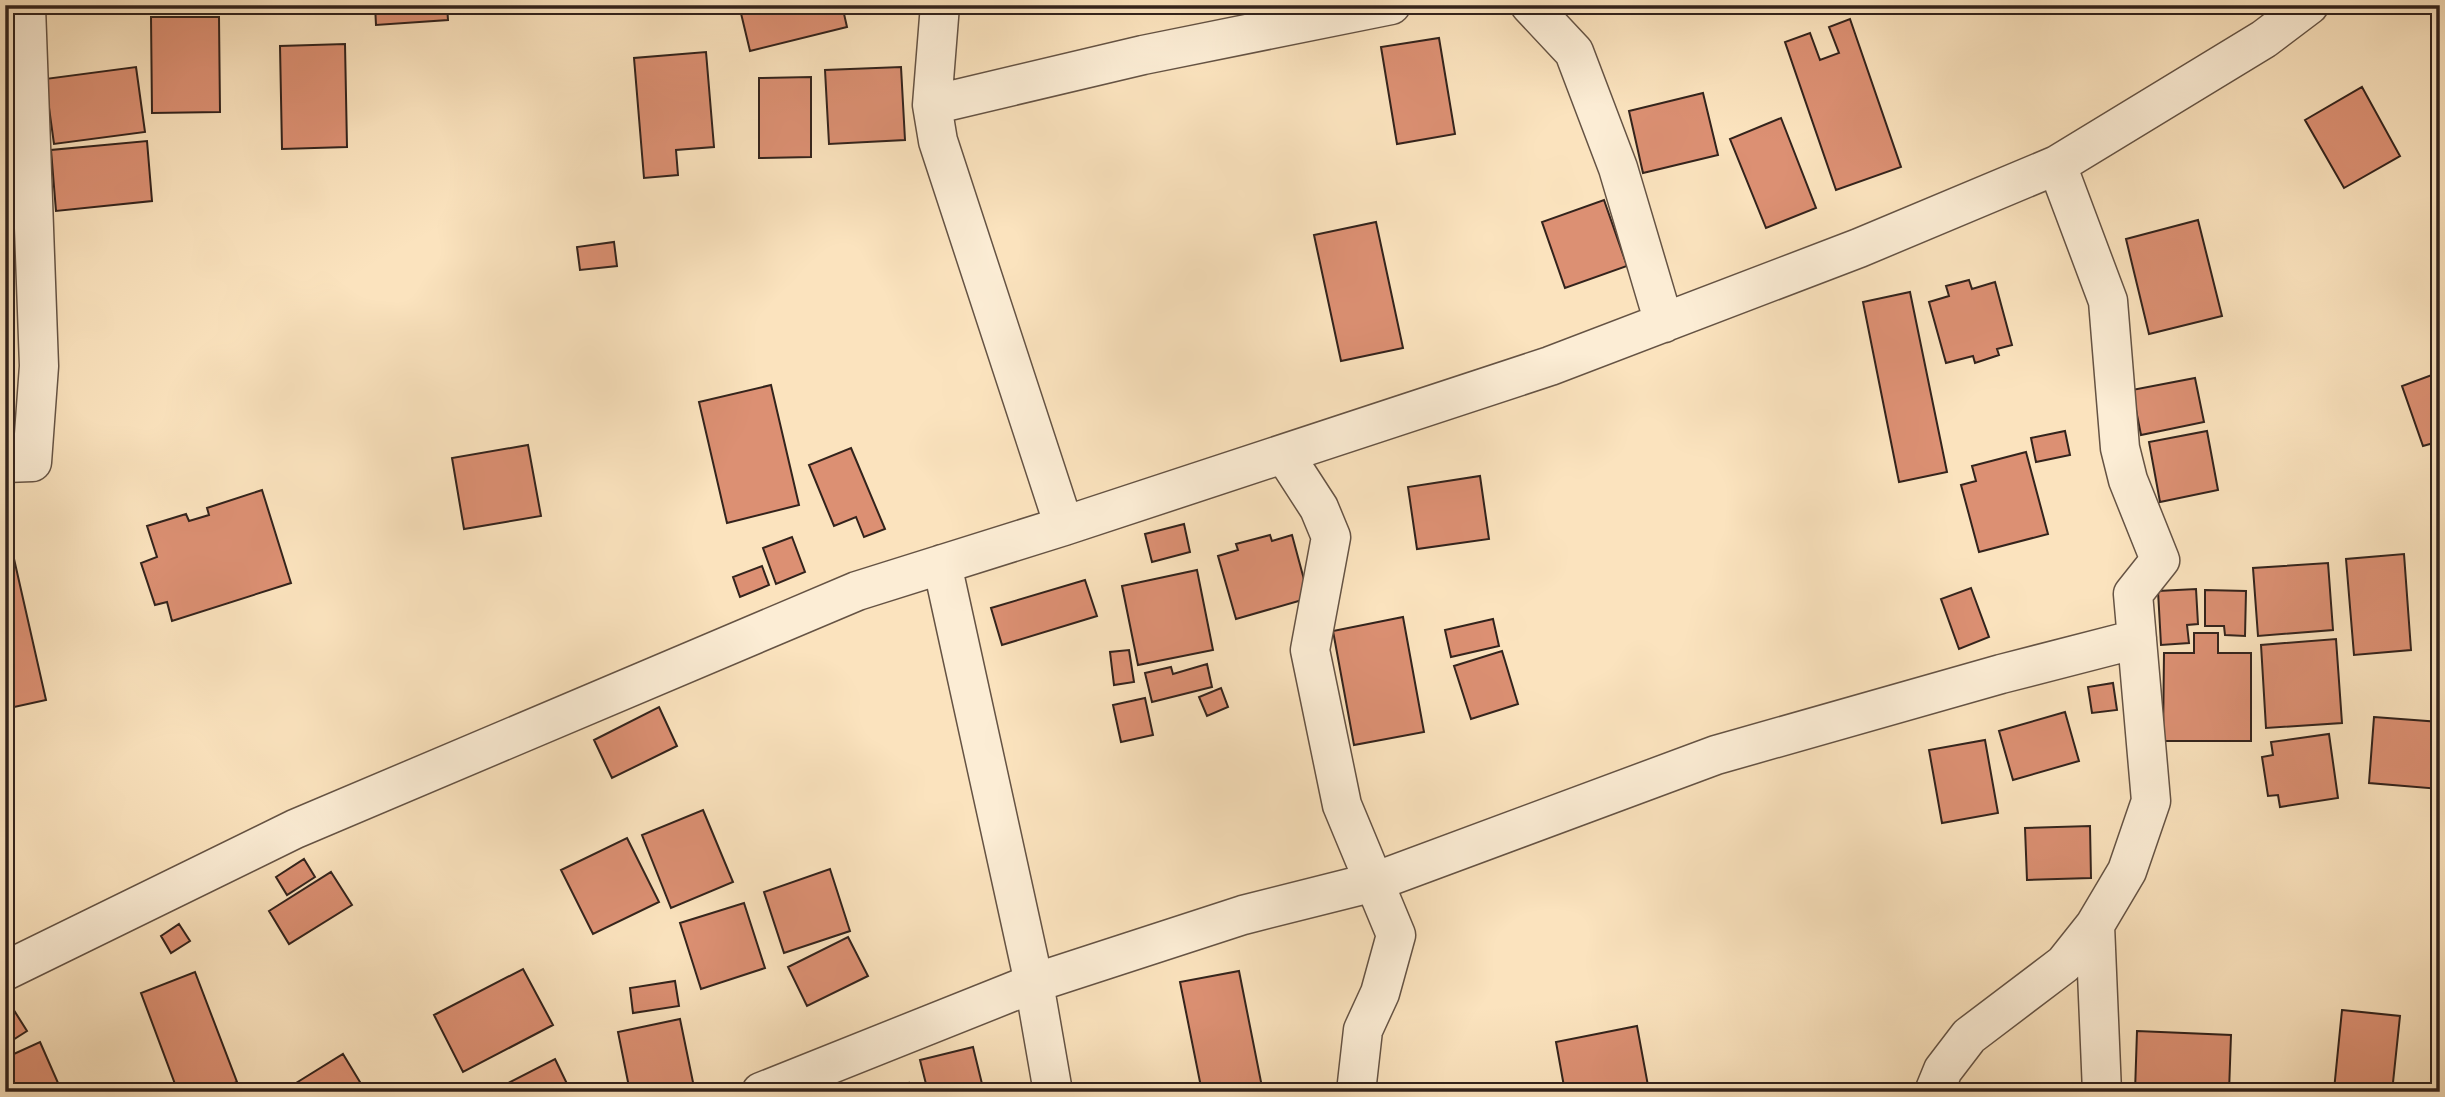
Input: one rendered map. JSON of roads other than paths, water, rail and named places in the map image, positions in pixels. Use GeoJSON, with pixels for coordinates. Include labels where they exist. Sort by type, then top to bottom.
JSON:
{"type":"FeatureCollection","features":[{"type":"Feature","properties":{"kind":"street"},"geometry":{"type":"LineString","coordinates":[[940,5],[932,105],[938,141],[1065,526]]}},
{"type":"Feature","properties":{"kind":"street"},"geometry":{"type":"LineString","coordinates":[[932,105],[1143,55],[1391,5]]}},
{"type":"Feature","properties":{"kind":"street"},"geometry":{"type":"LineString","coordinates":[[1530,5],[1574,52],[1618,168],[1664,323]]}},
{"type":"Feature","properties":{"kind":"street"},"geometry":{"type":"LineString","coordinates":[[5,971],[295,829],[857,591],[1065,526],[1550,366],[1859,248],[2057,165],[2264,39],[2309,5]]}},
{"type":"Feature","properties":{"kind":"street"},"geometry":{"type":"LineString","coordinates":[[5,463],[32,461],[40,366],[21,11]]}},
{"type":"Feature","properties":{"kind":"street"},"geometry":{"type":"LineString","coordinates":[[1934,1092],[1943,1070],[1969,1036],[2064,964],[2095,925],[2127,871],[2151,801],[2133,594],[2160,560],[2128,480],[2120,448],[2108,301],[2057,165]]}},
{"type":"Feature","properties":{"kind":"street"},"geometry":{"type":"LineString","coordinates":[[1284,454],[1319,508],[1331,537],[1310,650],[1342,805],[1396,935],[1380,993],[1363,1030],[1356,1092]]}},
{"type":"Feature","properties":{"kind":"street"},"geometry":{"type":"LineString","coordinates":[[942,564],[1034,983],[1053,1092]]}},
{"type":"Feature","properties":{"kind":"street"},"geometry":{"type":"LineString","coordinates":[[761,1092],[1034,983],[1243,915],[1374,882],[1716,755],[2001,674],[2137,639]]}},
{"type":"Feature","properties":{"kind":"street"},"geometry":{"type":"LineString","coordinates":[[2095,925],[2102,1092]]}}]}
